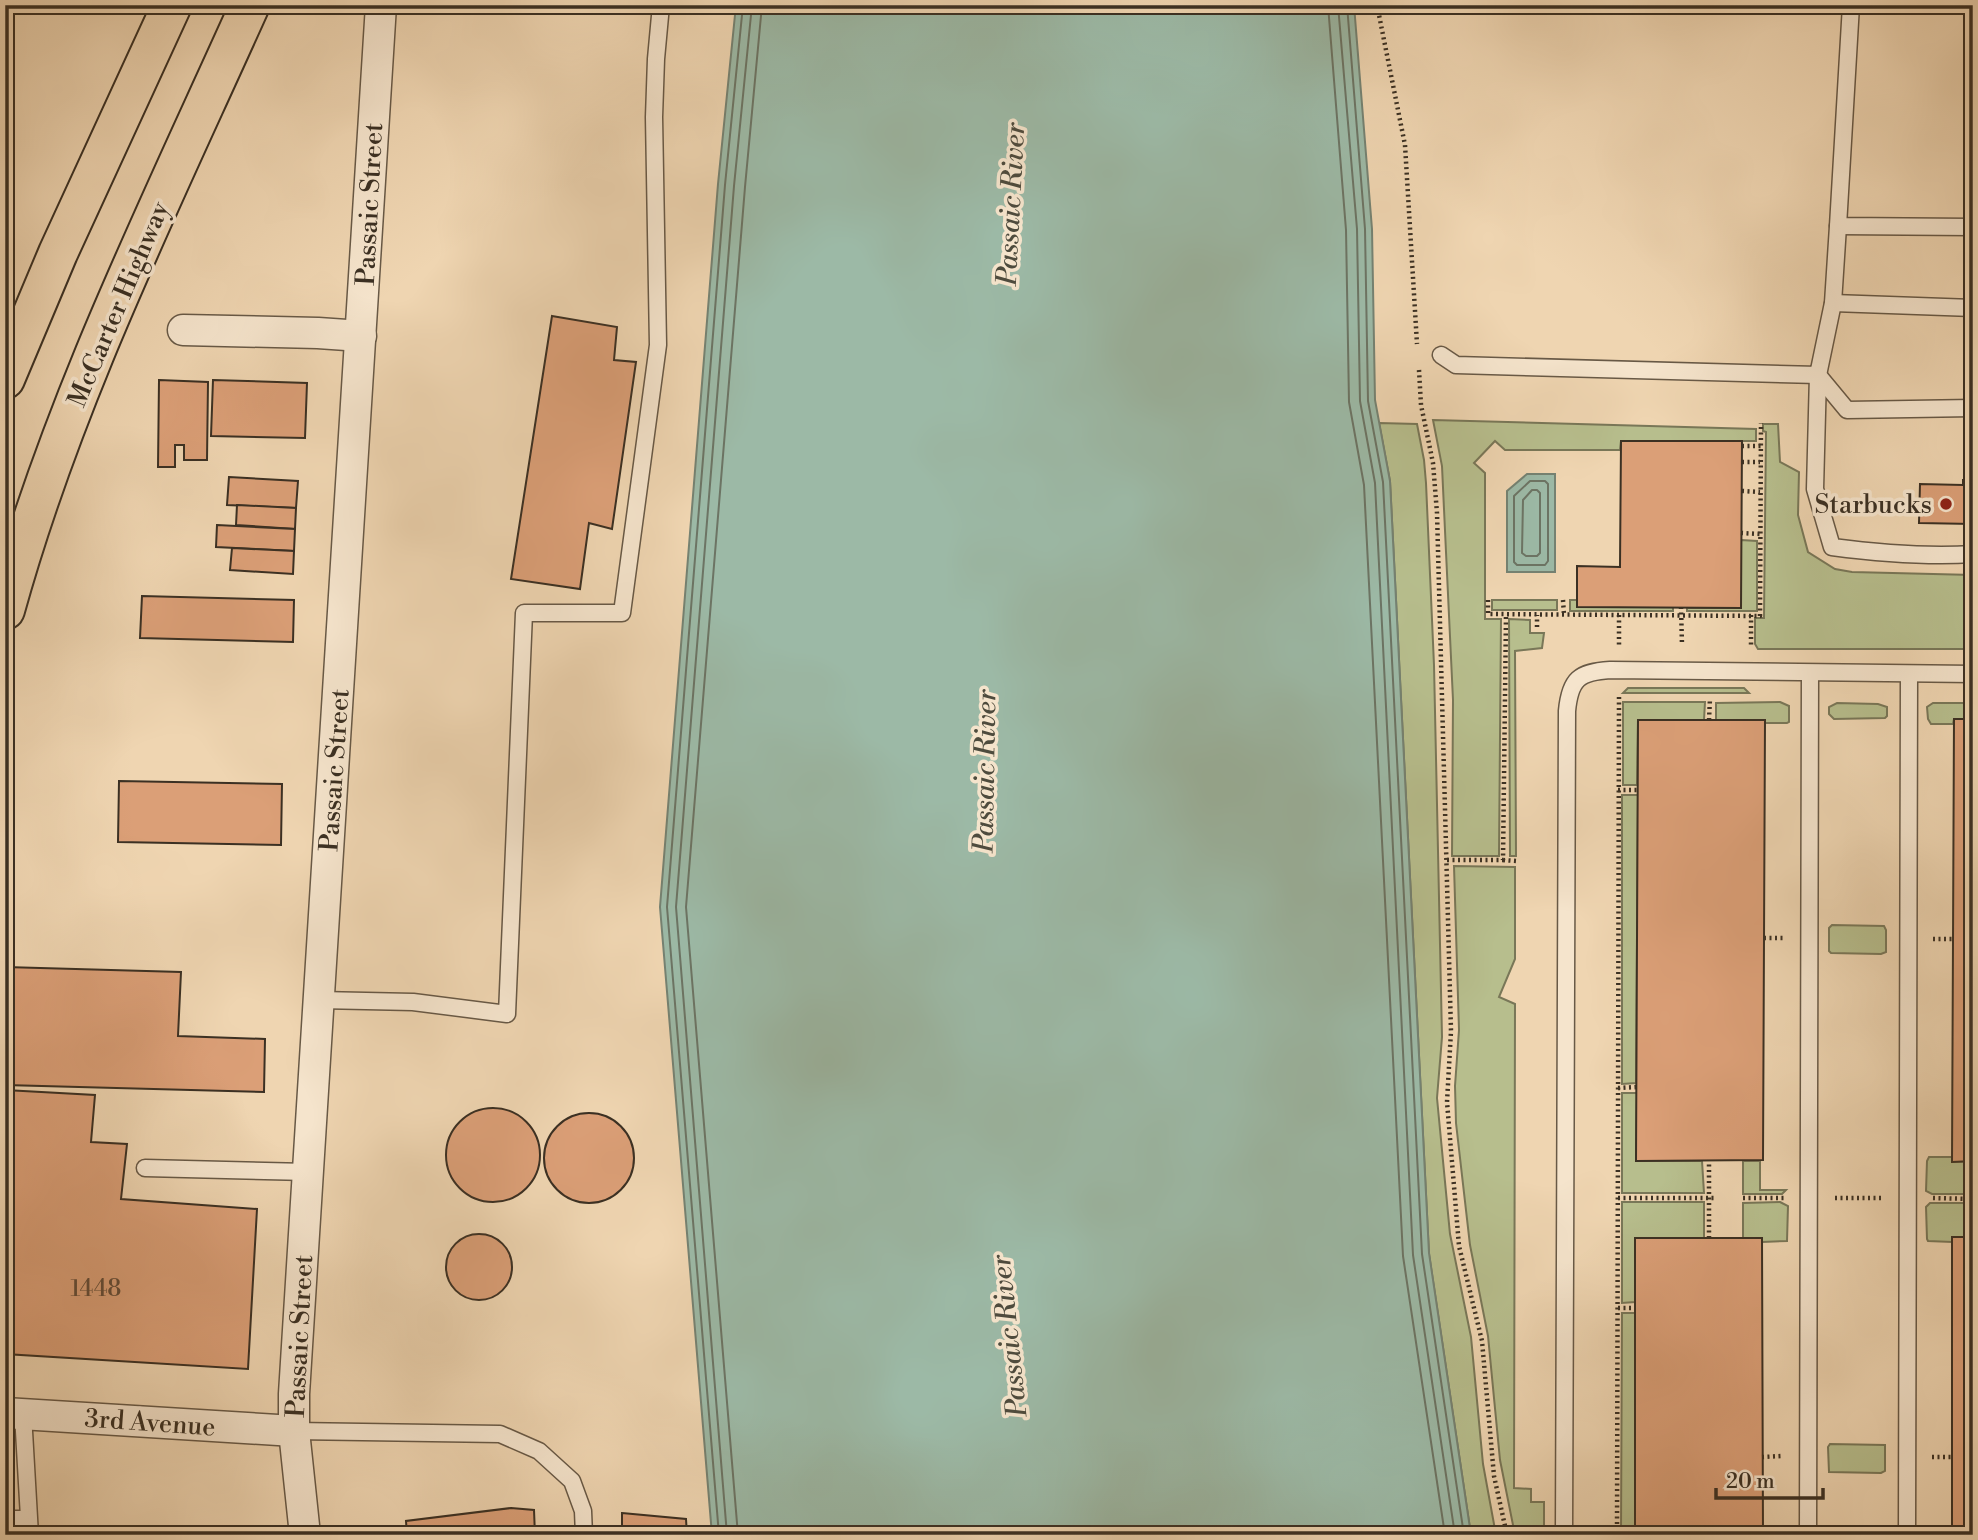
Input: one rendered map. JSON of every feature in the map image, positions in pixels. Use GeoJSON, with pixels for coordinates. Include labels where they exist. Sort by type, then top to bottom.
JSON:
{"type":"FeatureCollection","features":[{"type":"Feature","properties":{"kind":"highway"},"geometry":{"type":"LineString","coordinates":[[5,379],[58,253],[172,5]]}},
{"type":"Feature","properties":{"kind":"highway","name":"McCarter Highway"},"geometry":{"type":"LineString","coordinates":[[5,610],[50,467],[84,378],[250,5]]}},
{"type":"Feature","properties":{"kind":"street","name":"Passaic Street"},"geometry":{"type":"LineString","coordinates":[[305,1535],[294,1431],[294,1394],[381,5]]}},
{"type":"Feature","properties":{"kind":"street"},"geometry":{"type":"LineString","coordinates":[[183,330],[318,332],[361,336]]}},
{"type":"Feature","properties":{"kind":"street","name":"3rd Avenue"},"geometry":{"type":"LineString","coordinates":[[14,1413],[294,1431]]}},
{"type":"Feature","properties":{"kind":"lane"},"geometry":{"type":"LineString","coordinates":[[319,1000],[413,1002],[507,1014],[524,613],[622,613],[658,345],[654,117],[661,5]]}},
{"type":"Feature","properties":{"kind":"lane"},"geometry":{"type":"LineString","coordinates":[[1851,5],[1833,303],[1818,375],[1815,489],[1832,547],[1897,553],[1973,554]]}},
{"type":"Feature","properties":{"kind":"lane"},"geometry":{"type":"LineString","coordinates":[[1838,226],[1973,227]]}},
{"type":"Feature","properties":{"kind":"lane"},"geometry":{"type":"LineString","coordinates":[[1833,303],[1973,308]]}},
{"type":"Feature","properties":{"kind":"lane"},"geometry":{"type":"LineString","coordinates":[[1441,355],[1456,365],[1818,375],[1847,410],[1973,408]]}},
{"type":"Feature","properties":{"kind":"lane"},"geometry":{"type":"LineString","coordinates":[[1564,1535],[1569,691],[1577,680],[1587,673],[1619,670],[1973,674]]}},
{"type":"Feature","properties":{"kind":"lane"},"geometry":{"type":"LineString","coordinates":[[1808,1535],[1810,673]]}},
{"type":"Feature","properties":{"kind":"lane"},"geometry":{"type":"LineString","coordinates":[[1907,1535],[1909,674]]}},
{"type":"Feature","properties":{"kind":"lane"},"geometry":{"type":"LineString","coordinates":[[145,1168],[308,1172]]}},
{"type":"Feature","properties":{"kind":"lane"},"geometry":{"type":"LineString","coordinates":[[5,1519],[29,1527],[14,1413]]}},
{"type":"Feature","properties":{"kind":"lane"},"geometry":{"type":"LineString","coordinates":[[294,1431],[500,1434],[540,1451],[572,1481],[583,1511],[584,1535]]}},
{"type":"Feature","properties":{"kind":"path"},"geometry":{"type":"LineString","coordinates":[[1377,5],[1405,145],[1418,351]]}},
{"type":"Feature","properties":{"kind":"path"},"geometry":{"type":"LineString","coordinates":[[1419,364],[1421,405],[1433,463],[1437,513],[1451,1031],[1447,1102],[1453,1184],[1459,1246],[1482,1341],[1494,1476],[1507,1535]]}},
{"type":"Feature","properties":{"kind":"path"},"geometry":{"type":"LineString","coordinates":[[1488,600],[1488,614],[1760,616],[1761,423]]}},
{"type":"Feature","properties":{"kind":"path"},"geometry":{"type":"LineString","coordinates":[[1742,446],[1761,446]]}},
{"type":"Feature","properties":{"kind":"path"},"geometry":{"type":"LineString","coordinates":[[1742,462],[1760,462]]}},
{"type":"Feature","properties":{"kind":"path"},"geometry":{"type":"LineString","coordinates":[[1742,491],[1760,492]]}},
{"type":"Feature","properties":{"kind":"path"},"geometry":{"type":"LineString","coordinates":[[1741,533],[1760,534]]}},
{"type":"Feature","properties":{"kind":"path"},"geometry":{"type":"LineString","coordinates":[[1563,600],[1564,615]]}},
{"type":"Feature","properties":{"kind":"path"},"geometry":{"type":"LineString","coordinates":[[1681,607],[1682,646]]}},
{"type":"Feature","properties":{"kind":"path"},"geometry":{"type":"LineString","coordinates":[[1503,860],[1506,615]]}},
{"type":"Feature","properties":{"kind":"path"},"geometry":{"type":"LineString","coordinates":[[1536,627],[1537,615]]}},
{"type":"Feature","properties":{"kind":"path"},"geometry":{"type":"LineString","coordinates":[[1617,1535],[1619,615]]}},
{"type":"Feature","properties":{"kind":"path"},"geometry":{"type":"LineString","coordinates":[[1710,698],[1710,720]]}},
{"type":"Feature","properties":{"kind":"path"},"geometry":{"type":"LineString","coordinates":[[1618,790],[1638,790]]}},
{"type":"Feature","properties":{"kind":"path"},"geometry":{"type":"LineString","coordinates":[[1447,860],[1516,861]]}},
{"type":"Feature","properties":{"kind":"path"},"geometry":{"type":"LineString","coordinates":[[1763,938],[1788,939]]}},
{"type":"Feature","properties":{"kind":"path"},"geometry":{"type":"LineString","coordinates":[[1927,939],[1953,939]]}},
{"type":"Feature","properties":{"kind":"path"},"geometry":{"type":"LineString","coordinates":[[1618,1087],[1637,1087]]}},
{"type":"Feature","properties":{"kind":"path"},"geometry":{"type":"LineString","coordinates":[[1709,1161],[1709,1238]]}},
{"type":"Feature","properties":{"kind":"path"},"geometry":{"type":"LineString","coordinates":[[1618,1198],[1711,1198]]}},
{"type":"Feature","properties":{"kind":"path"},"geometry":{"type":"LineString","coordinates":[[1743,1198],[1973,1199]]}},
{"type":"Feature","properties":{"kind":"path"},"geometry":{"type":"LineString","coordinates":[[1618,1308],[1635,1308]]}},
{"type":"Feature","properties":{"kind":"path"},"geometry":{"type":"LineString","coordinates":[[1762,1457],[1786,1456]]}},
{"type":"Feature","properties":{"kind":"path"},"geometry":{"type":"LineString","coordinates":[[1926,1457],[1952,1457]]}},
{"type":"Feature","properties":{"kind":"green space"},"geometry":{"type":"Polygon","coordinates":[[[1433,420],[1756,429],[1756,441],[1621,441],[1620,450],[1505,450],[1495,441],[1474,463],[1485,473],[1485,619],[1501,619],[1499,856],[1452,856],[1453,700],[1442,466],[1433,420]]]}},
{"type":"Feature","properties":{"kind":"green space"},"geometry":{"type":"Polygon","coordinates":[[[1379,423],[1417,424],[1424,460],[1434,665],[1442,1037],[1437,1098],[1450,1234],[1471,1337],[1483,1464],[1496,1535],[1471,1535],[1429,1254],[1390,481],[1379,423]]]}},
{"type":"Feature","properties":{"kind":"green space"},"geometry":{"type":"Polygon","coordinates":[[[1763,424],[1778,424],[1780,462],[1799,472],[1798,515],[1808,552],[1835,569],[1852,572],[1973,575],[1973,649],[1758,649],[1755,644],[1755,618],[1764,618],[1766,432],[1763,431],[1763,424]]]}},
{"type":"Feature","properties":{"kind":"green space"},"geometry":{"type":"Polygon","coordinates":[[[1741,540],[1757,541],[1757,611],[1687,611],[1687,608],[1741,608],[1741,540]]]}},
{"type":"Feature","properties":{"kind":"green space"},"geometry":{"type":"Polygon","coordinates":[[[1492,600],[1557,600],[1557,610],[1492,610],[1492,600]]]}},
{"type":"Feature","properties":{"kind":"green space"},"geometry":{"type":"Polygon","coordinates":[[[1570,600],[1577,600],[1578,607],[1673,607],[1673,611],[1570,611],[1570,600]]]}},
{"type":"Feature","properties":{"kind":"green space"},"geometry":{"type":"Polygon","coordinates":[[[1509,619],[1530,620],[1530,633],[1544,633],[1542,648],[1515,651],[1516,856],[1510,856],[1509,619]]]}},
{"type":"Feature","properties":{"kind":"green space"},"geometry":{"type":"Polygon","coordinates":[[[1628,688],[1744,688],[1749,693],[1623,693],[1628,688]]]}},
{"type":"Feature","properties":{"kind":"green space"},"geometry":{"type":"Polygon","coordinates":[[[1623,702],[1705,702],[1704,720],[1638,720],[1637,785],[1623,785],[1623,702]]]}},
{"type":"Feature","properties":{"kind":"green space"},"geometry":{"type":"Polygon","coordinates":[[[1780,702],[1789,706],[1787,723],[1716,720],[1716,703],[1780,702]]]}},
{"type":"Feature","properties":{"kind":"green space"},"geometry":{"type":"Polygon","coordinates":[[[1837,703],[1878,704],[1887,707],[1887,716],[1834,719],[1829,714],[1829,707],[1837,703]]]}},
{"type":"Feature","properties":{"kind":"green space"},"geometry":{"type":"Polygon","coordinates":[[[1933,703],[1973,703],[1973,719],[1954,719],[1953,724],[1931,724],[1927,707],[1933,703]]]}},
{"type":"Feature","properties":{"kind":"green space"},"geometry":{"type":"Polygon","coordinates":[[[1622,795],[1638,795],[1636,1083],[1622,1084],[1622,795]]]}},
{"type":"Feature","properties":{"kind":"green space"},"geometry":{"type":"Polygon","coordinates":[[[1454,866],[1515,867],[1515,959],[1499,997],[1515,1004],[1514,1488],[1531,1489],[1531,1502],[1544,1502],[1544,1535],[1515,1535],[1500,1460],[1488,1336],[1470,1245],[1456,1123],[1455,1086],[1459,1030],[1454,866]]]}},
{"type":"Feature","properties":{"kind":"green space"},"geometry":{"type":"Polygon","coordinates":[[[1832,925],[1884,926],[1886,952],[1831,953],[1829,928],[1832,925]]]}},
{"type":"Feature","properties":{"kind":"green space"},"geometry":{"type":"Polygon","coordinates":[[[1622,1093],[1637,1093],[1636,1161],[1702,1161],[1704,1193],[1622,1193],[1622,1093]]]}},
{"type":"Feature","properties":{"kind":"green space"},"geometry":{"type":"Polygon","coordinates":[[[1929,1157],[1952,1157],[1953,1162],[1973,1161],[1973,1194],[1932,1194],[1926,1191],[1929,1157]]]}},
{"type":"Feature","properties":{"kind":"green space"},"geometry":{"type":"Polygon","coordinates":[[[1743,1161],[1760,1161],[1760,1190],[1786,1190],[1782,1194],[1743,1194],[1743,1161]]]}},
{"type":"Feature","properties":{"kind":"green space"},"geometry":{"type":"Polygon","coordinates":[[[1622,1202],[1704,1202],[1704,1238],[1635,1238],[1635,1302],[1622,1303],[1622,1202]]]}},
{"type":"Feature","properties":{"kind":"green space"},"geometry":{"type":"Polygon","coordinates":[[[1780,1202],[1788,1206],[1787,1241],[1762,1242],[1743,1238],[1743,1203],[1780,1202]]]}},
{"type":"Feature","properties":{"kind":"green space"},"geometry":{"type":"Polygon","coordinates":[[[1930,1203],[1973,1203],[1973,1237],[1952,1237],[1952,1242],[1928,1241],[1926,1207],[1930,1203]]]}},
{"type":"Feature","properties":{"kind":"green space"},"geometry":{"type":"Polygon","coordinates":[[[1622,1313],[1635,1313],[1635,1535],[1621,1535],[1622,1313]]]}},
{"type":"Feature","properties":{"kind":"green space"},"geometry":{"type":"Polygon","coordinates":[[[1830,1444],[1885,1445],[1885,1471],[1829,1472],[1830,1444]]]}},
{"type":"Feature","properties":{"kind":"water","name":"Passaic River"},"geometry":{"type":"Polygon","coordinates":[[[736,5],[1354,5],[1372,229],[1375,400],[1390,481],[1429,1253],[1471,1535],[712,1535],[660,907],[718,184],[736,5]]]}},
{"type":"Feature","properties":{"kind":"water"},"geometry":{"type":"Polygon","coordinates":[[[1527,474],[1555,474],[1555,572],[1507,572],[1507,491],[1527,474]]]}},
{"type":"Feature","properties":{"kind":"building"},"geometry":{"type":"Polygon","coordinates":[[[552,316],[617,327],[614,360],[636,362],[612,529],[589,523],[580,589],[511,579],[552,316]]]}},
{"type":"Feature","properties":{"kind":"building"},"geometry":{"type":"Polygon","coordinates":[[[159,380],[208,382],[207,460],[184,460],[184,445],[175,445],[175,467],[158,467],[159,380]]]}},
{"type":"Feature","properties":{"kind":"building"},"geometry":{"type":"Polygon","coordinates":[[[213,380],[307,383],[305,438],[211,436],[213,380]]]}},
{"type":"Feature","properties":{"kind":"building"},"geometry":{"type":"Polygon","coordinates":[[[1621,441],[1742,441],[1741,608],[1577,607],[1577,566],[1620,567],[1621,441]]]}},
{"type":"Feature","properties":{"kind":"building"},"geometry":{"type":"Polygon","coordinates":[[[229,477],[298,481],[296,508],[227,505],[229,477]]]}},
{"type":"Feature","properties":{"kind":"building","name":"Starbucks"},"geometry":{"type":"Polygon","coordinates":[[[1963,480],[1973,480],[1973,524],[1919,523],[1920,484],[1963,485],[1963,480]]]}},
{"type":"Feature","properties":{"kind":"building"},"geometry":{"type":"Polygon","coordinates":[[[237,505],[296,508],[295,529],[236,525],[237,505]]]}},
{"type":"Feature","properties":{"kind":"building"},"geometry":{"type":"Polygon","coordinates":[[[217,525],[295,529],[294,551],[216,547],[217,525]]]}},
{"type":"Feature","properties":{"kind":"building"},"geometry":{"type":"Polygon","coordinates":[[[232,548],[294,551],[293,574],[230,570],[232,548]]]}},
{"type":"Feature","properties":{"kind":"building"},"geometry":{"type":"Polygon","coordinates":[[[142,596],[294,600],[293,642],[140,638],[142,596]]]}},
{"type":"Feature","properties":{"kind":"building"},"geometry":{"type":"Polygon","coordinates":[[[1954,719],[1973,719],[1973,1161],[1952,1162],[1954,719]]]}},
{"type":"Feature","properties":{"kind":"building"},"geometry":{"type":"Polygon","coordinates":[[[1638,720],[1765,720],[1763,1160],[1636,1161],[1638,720]]]}},
{"type":"Feature","properties":{"kind":"building"},"geometry":{"type":"Polygon","coordinates":[[[119,781],[282,784],[281,845],[118,842],[119,781]]]}},
{"type":"Feature","properties":{"kind":"building"},"geometry":{"type":"Polygon","coordinates":[[[5,967],[181,972],[178,1036],[265,1039],[264,1092],[5,1085],[5,967]]]}},
{"type":"Feature","properties":{"kind":"building"},"geometry":{"type":"Polygon","coordinates":[[[5,1090],[95,1095],[91,1142],[127,1144],[121,1199],[257,1209],[248,1369],[5,1354],[5,1090]]]}},
{"type":"Feature","properties":{"kind":"building"},"geometry":{"type":"Polygon","coordinates":[[[493,1108],[511,1112],[526,1122],[536,1137],[540,1155],[536,1173],[526,1188],[511,1198],[493,1202],[475,1198],[460,1188],[450,1173],[446,1155],[450,1137],[460,1122],[475,1112],[493,1108]]]}},
{"type":"Feature","properties":{"kind":"building"},"geometry":{"type":"Polygon","coordinates":[[[589,1113],[606,1116],[621,1126],[631,1141],[634,1158],[631,1175],[621,1190],[606,1200],[589,1203],[572,1200],[557,1190],[547,1175],[544,1158],[547,1141],[557,1126],[572,1116],[589,1113]]]}},
{"type":"Feature","properties":{"kind":"building"},"geometry":{"type":"Polygon","coordinates":[[[485,1234],[503,1243],[510,1254],[510,1280],[503,1291],[492,1298],[473,1300],[455,1291],[448,1280],[446,1261],[455,1243],[466,1236],[485,1234]]]}},
{"type":"Feature","properties":{"kind":"building"},"geometry":{"type":"Polygon","coordinates":[[[1952,1237],[1973,1237],[1973,1535],[1952,1535],[1952,1237]]]}},
{"type":"Feature","properties":{"kind":"building"},"geometry":{"type":"Polygon","coordinates":[[[1635,1238],[1762,1238],[1763,1535],[1635,1535],[1635,1238]]]}},
{"type":"Feature","properties":{"kind":"building"},"geometry":{"type":"Polygon","coordinates":[[[511,1508],[534,1510],[535,1535],[407,1535],[406,1521],[511,1508]]]}},
{"type":"Feature","properties":{"kind":"building"},"geometry":{"type":"Polygon","coordinates":[[[622,1513],[686,1519],[687,1535],[622,1535],[622,1513]]]}},
{"type":"Feature","properties":{"kind":"place","name":"Starbucks"},"geometry":{"type":"Point","coordinates":[1946,504]}}]}
